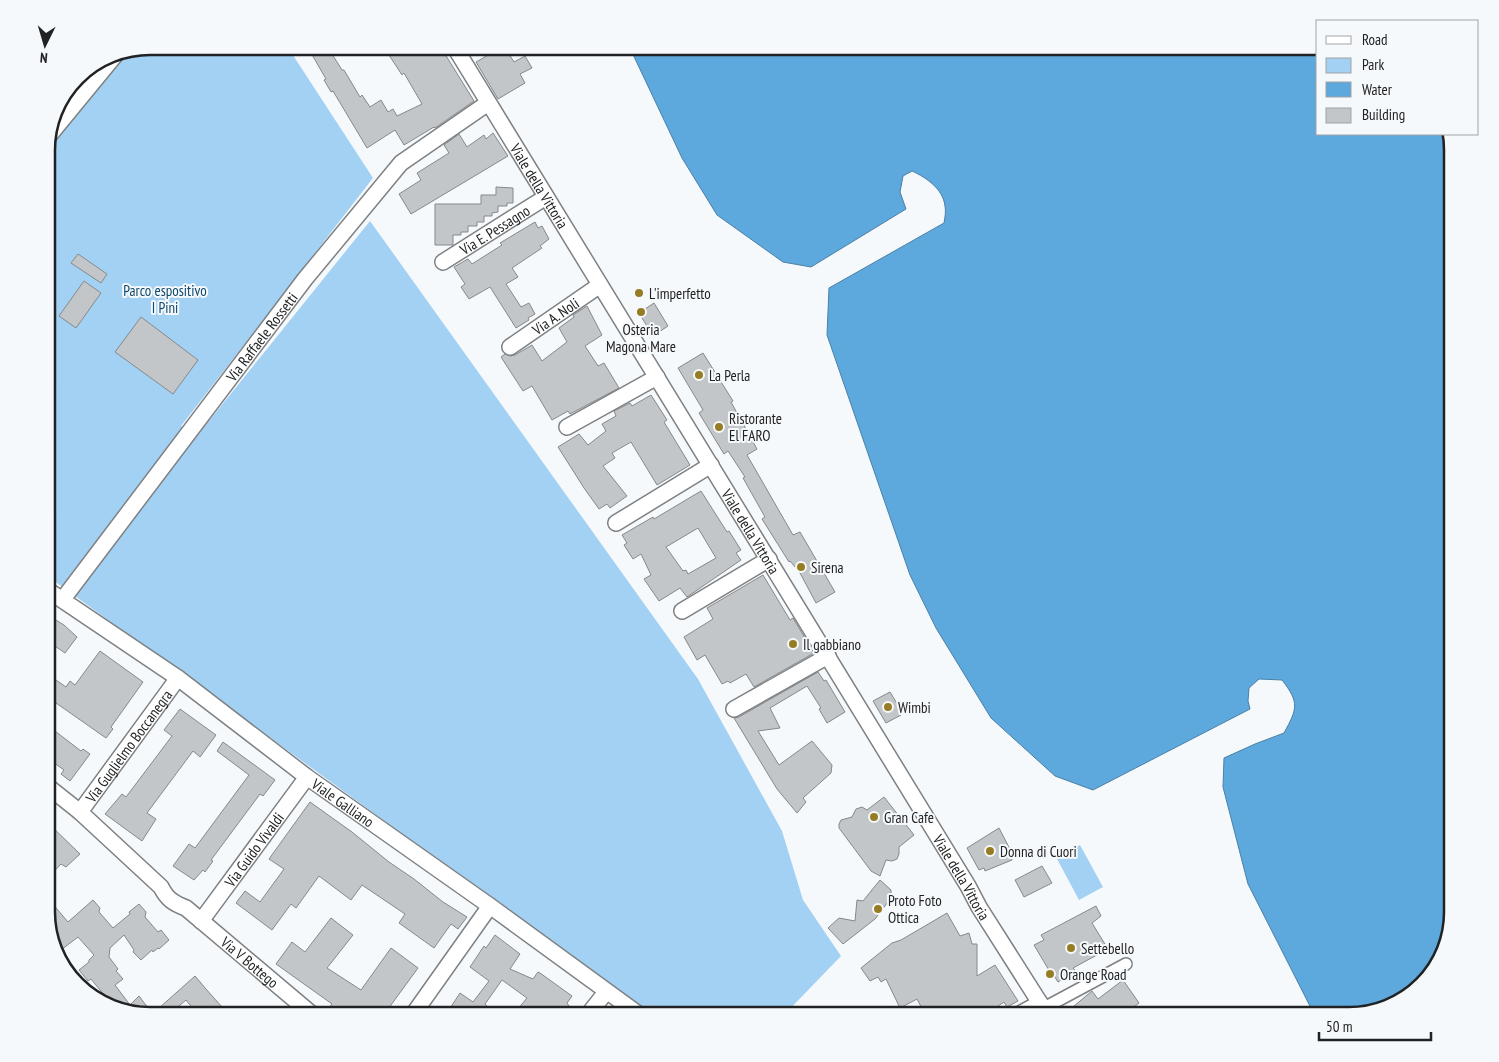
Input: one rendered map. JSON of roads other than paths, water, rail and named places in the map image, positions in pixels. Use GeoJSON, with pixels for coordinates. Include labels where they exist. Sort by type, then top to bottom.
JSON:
{"type":"FeatureCollection","features":[{"type":"Feature","properties":{"kind":"street","name":"Viale della Vittoria"},"geometry":{"type":"LineString","coordinates":[[459,55],[828,656],[979,907],[1043,1007]]}},
{"type":"Feature","properties":{"kind":"street"},"geometry":{"type":"LineString","coordinates":[[59,124],[106,66]]}},
{"type":"Feature","properties":{"kind":"street","name":"Via Raffaele Rossetti"},"geometry":{"type":"LineString","coordinates":[[63,600],[305,279],[401,163],[488,103]]}},
{"type":"Feature","properties":{"kind":"street","name":"Via E. Pessagno"},"geometry":{"type":"LineString","coordinates":[[444,262],[546,197]]}},
{"type":"Feature","properties":{"kind":"street","name":"Via A. Noli"},"geometry":{"type":"LineString","coordinates":[[510,346],[600,285]]}},
{"type":"Feature","properties":{"kind":"street"},"geometry":{"type":"LineString","coordinates":[[567,427],[657,377]]}},
{"type":"Feature","properties":{"kind":"street"},"geometry":{"type":"LineString","coordinates":[[616,523],[711,465]]}},
{"type":"Feature","properties":{"kind":"street"},"geometry":{"type":"LineString","coordinates":[[682,611],[769,560]]}},
{"type":"Feature","properties":{"kind":"street","name":"Viale Galliano"},"geometry":{"type":"LineString","coordinates":[[55,595],[178,678],[307,777],[490,906],[628,1007]]}},
{"type":"Feature","properties":{"kind":"street"},"geometry":{"type":"LineString","coordinates":[[734,709],[828,656]]}},
{"type":"Feature","properties":{"kind":"street","name":"Via Guglielmo Boccanegra"},"geometry":{"type":"LineString","coordinates":[[80,812],[178,678]]}},
{"type":"Feature","properties":{"kind":"street","name":"Via Guido Vivaldi"},"geometry":{"type":"LineString","coordinates":[[201,922],[307,777]]}},
{"type":"Feature","properties":{"kind":"street","name":"Via V Bottego"},"geometry":{"type":"LineString","coordinates":[[55,792],[80,812],[161,887],[166,897],[173,903],[186,908],[292,1007]]}},
{"type":"Feature","properties":{"kind":"street"},"geometry":{"type":"LineString","coordinates":[[418,1007],[490,906]]}},
{"type":"Feature","properties":{"kind":"street"},"geometry":{"type":"LineString","coordinates":[[1048,1007],[1126,964]]}},
{"type":"Feature","properties":{"kind":"street"},"geometry":{"type":"LineString","coordinates":[[594,1007],[606,992]]}},
{"type":"Feature","properties":{"kind":"water"},"geometry":{"type":"Polygon","coordinates":[[[633,55],[1316,55],[1316,135],[1442,135],[1444,918],[1439,942],[1434,954],[1428,965],[1412,983],[1391,997],[1367,1005],[1355,1007],[1310,1007],[1248,884],[1223,787],[1224,758],[1284,733],[1292,718],[1295,706],[1292,695],[1282,680],[1259,679],[1249,688],[1248,701],[1250,709],[1093,790],[1055,776],[991,718],[936,628],[910,575],[827,335],[829,288],[944,223],[944,200],[938,189],[912,171],[903,176],[900,192],[906,209],[811,267],[783,262],[717,215],[682,158],[633,55]]]}},
{"type":"Feature","properties":{"kind":"place","name":"L'imperfetto"},"geometry":{"type":"Point","coordinates":[639,293]}},
{"type":"Feature","properties":{"kind":"place","name":"Osteria Magona Mare"},"geometry":{"type":"Point","coordinates":[641,312]}},
{"type":"Feature","properties":{"kind":"place","name":"La Perla"},"geometry":{"type":"Point","coordinates":[699,375]}},
{"type":"Feature","properties":{"kind":"place","name":"Ristorante El FARO"},"geometry":{"type":"Point","coordinates":[719,427]}},
{"type":"Feature","properties":{"kind":"place","name":"Sirena"},"geometry":{"type":"Point","coordinates":[801,567]}},
{"type":"Feature","properties":{"kind":"place","name":"Il gabbiano"},"geometry":{"type":"Point","coordinates":[793,644]}},
{"type":"Feature","properties":{"kind":"place","name":"Wimbi"},"geometry":{"type":"Point","coordinates":[888,707]}},
{"type":"Feature","properties":{"kind":"place","name":"Gran Cafe"},"geometry":{"type":"Point","coordinates":[874,817]}},
{"type":"Feature","properties":{"kind":"place","name":"Donna di Cuori"},"geometry":{"type":"Point","coordinates":[990,851]}},
{"type":"Feature","properties":{"kind":"place","name":"Proto Foto Ottica"},"geometry":{"type":"Point","coordinates":[878,909]}},
{"type":"Feature","properties":{"kind":"place","name":"Settebello"},"geometry":{"type":"Point","coordinates":[1071,948]}},
{"type":"Feature","properties":{"kind":"place","name":"Orange Road"},"geometry":{"type":"Point","coordinates":[1050,974]}},
{"type":"Feature","properties":{"kind":"park label","name":"Parco espositivo I Pini"},"geometry":{"type":"Point","coordinates":[165,298]}}]}
